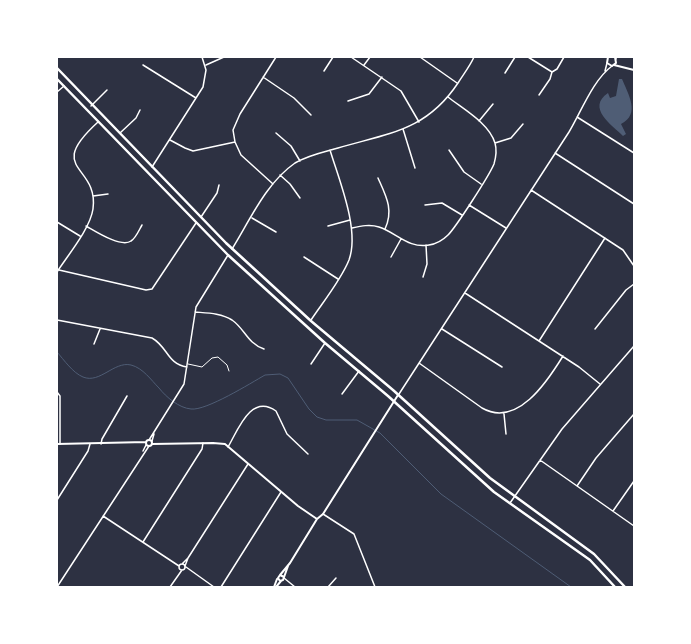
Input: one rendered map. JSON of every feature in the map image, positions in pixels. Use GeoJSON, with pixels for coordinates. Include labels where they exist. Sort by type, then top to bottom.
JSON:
{"type":"FeatureCollection","features":[{"type":"Feature","properties":{"kind":"main road"},"geometry":{"type":"LineString","coordinates":[[57,68],[91,106],[232,249],[272,286],[398,395],[483,472],[514,497],[586,548],[603,562],[625,587]]}},
{"type":"Feature","properties":{"kind":"main road"},"geometry":{"type":"LineString","coordinates":[[57,78],[228,255],[480,480],[582,554],[598,568],[615,587]]}},
{"type":"Feature","properties":{"kind":"main road"},"geometry":{"type":"LineString","coordinates":[[172,198],[177,193]]}},
{"type":"Feature","properties":{"kind":"main road"},"geometry":{"type":"LineString","coordinates":[[268,291],[272,286]]}},
{"type":"Feature","properties":{"kind":"main road"},"geometry":{"type":"LineString","coordinates":[[344,358],[348,353]]}},
{"type":"Feature","properties":{"kind":"main road"},"geometry":{"type":"LineString","coordinates":[[582,554],[586,548]]}},
{"type":"Feature","properties":{"kind":"street"},"geometry":{"type":"LineString","coordinates":[[152,167],[204,84],[206,65],[202,57]]}},
{"type":"Feature","properties":{"kind":"street"},"geometry":{"type":"LineString","coordinates":[[206,65],[224,57]]}},
{"type":"Feature","properties":{"kind":"street"},"geometry":{"type":"LineString","coordinates":[[273,184],[241,155],[234,142],[233,130],[236,122],[276,57]]}},
{"type":"Feature","properties":{"kind":"street"},"geometry":{"type":"LineString","coordinates":[[324,71],[333,57]]}},
{"type":"Feature","properties":{"kind":"street"},"geometry":{"type":"LineString","coordinates":[[351,57],[397,88],[404,96],[419,122]]}},
{"type":"Feature","properties":{"kind":"street"},"geometry":{"type":"LineString","coordinates":[[364,66],[370,57]]}},
{"type":"Feature","properties":{"kind":"street"},"geometry":{"type":"LineString","coordinates":[[420,57],[458,83]]}},
{"type":"Feature","properties":{"kind":"street"},"geometry":{"type":"LineString","coordinates":[[232,249],[280,175],[300,161],[419,122],[434,112],[448,97],[474,57]]}},
{"type":"Feature","properties":{"kind":"street"},"geometry":{"type":"LineString","coordinates":[[505,73],[515,57]]}},
{"type":"Feature","properties":{"kind":"street"},"geometry":{"type":"LineString","coordinates":[[528,57],[552,72]]}},
{"type":"Feature","properties":{"kind":"street"},"geometry":{"type":"LineString","coordinates":[[539,95],[550,79],[552,72],[556,70],[564,57]]}},
{"type":"Feature","properties":{"kind":"street"},"geometry":{"type":"LineString","coordinates":[[605,73],[608,57]]}},
{"type":"Feature","properties":{"kind":"street"},"geometry":{"type":"LineString","coordinates":[[604,58],[607,62],[613,65],[624,66],[634,70]]}},
{"type":"Feature","properties":{"kind":"street"},"geometry":{"type":"LineString","coordinates":[[274,587],[283,579],[290,563],[317,519],[323,514],[605,73],[613,65],[616,58],[624,66]]}},
{"type":"Feature","properties":{"kind":"street"},"geometry":{"type":"LineString","coordinates":[[143,65],[196,98]]}},
{"type":"Feature","properties":{"kind":"street"},"geometry":{"type":"LineString","coordinates":[[263,77],[294,98],[311,115]]}},
{"type":"Feature","properties":{"kind":"street"},"geometry":{"type":"LineString","coordinates":[[348,101],[369,94],[382,77]]}},
{"type":"Feature","properties":{"kind":"street"},"geometry":{"type":"LineString","coordinates":[[57,92],[64,86]]}},
{"type":"Feature","properties":{"kind":"street"},"geometry":{"type":"LineString","coordinates":[[91,106],[107,90]]}},
{"type":"Feature","properties":{"kind":"street"},"geometry":{"type":"LineString","coordinates":[[352,228],[367,226],[384,230],[414,244],[426,245],[435,243],[447,236],[493,166],[496,153],[495,143],[488,130],[448,97]]}},
{"type":"Feature","properties":{"kind":"street"},"geometry":{"type":"LineString","coordinates":[[479,122],[493,104]]}},
{"type":"Feature","properties":{"kind":"street"},"geometry":{"type":"LineString","coordinates":[[119,134],[136,118],[140,110]]}},
{"type":"Feature","properties":{"kind":"street"},"geometry":{"type":"LineString","coordinates":[[577,117],[634,153]]}},
{"type":"Feature","properties":{"kind":"street"},"geometry":{"type":"LineString","coordinates":[[57,272],[92,214],[93,196],[87,181],[75,164],[74,156],[79,140],[98,122]]}},
{"type":"Feature","properties":{"kind":"street"},"geometry":{"type":"LineString","coordinates":[[495,143],[511,138],[523,124]]}},
{"type":"Feature","properties":{"kind":"street"},"geometry":{"type":"LineString","coordinates":[[403,128],[415,168]]}},
{"type":"Feature","properties":{"kind":"street"},"geometry":{"type":"LineString","coordinates":[[276,133],[291,146],[300,161]]}},
{"type":"Feature","properties":{"kind":"street"},"geometry":{"type":"LineString","coordinates":[[170,139],[193,151],[234,142]]}},
{"type":"Feature","properties":{"kind":"street"},"geometry":{"type":"LineString","coordinates":[[311,321],[347,264],[351,252],[352,228],[330,150]]}},
{"type":"Feature","properties":{"kind":"street"},"geometry":{"type":"LineString","coordinates":[[449,150],[464,172],[482,184]]}},
{"type":"Feature","properties":{"kind":"street"},"geometry":{"type":"LineString","coordinates":[[555,153],[634,204]]}},
{"type":"Feature","properties":{"kind":"street"},"geometry":{"type":"LineString","coordinates":[[280,175],[294,188],[300,198]]}},
{"type":"Feature","properties":{"kind":"street"},"geometry":{"type":"LineString","coordinates":[[378,178],[390,208],[389,219],[384,230]]}},
{"type":"Feature","properties":{"kind":"street"},"geometry":{"type":"LineString","coordinates":[[201,217],[216,193],[219,185]]}},
{"type":"Feature","properties":{"kind":"street"},"geometry":{"type":"LineString","coordinates":[[531,190],[626,252],[634,266]]}},
{"type":"Feature","properties":{"kind":"street"},"geometry":{"type":"LineString","coordinates":[[93,196],[108,194]]}},
{"type":"Feature","properties":{"kind":"street"},"geometry":{"type":"LineString","coordinates":[[425,205],[442,203],[462,215]]}},
{"type":"Feature","properties":{"kind":"street"},"geometry":{"type":"LineString","coordinates":[[469,204],[506,228]]}},
{"type":"Feature","properties":{"kind":"street"},"geometry":{"type":"LineString","coordinates":[[251,218],[276,232]]}},
{"type":"Feature","properties":{"kind":"street"},"geometry":{"type":"LineString","coordinates":[[328,226],[350,220]]}},
{"type":"Feature","properties":{"kind":"street"},"geometry":{"type":"LineString","coordinates":[[57,222],[80,236]]}},
{"type":"Feature","properties":{"kind":"street"},"geometry":{"type":"LineString","coordinates":[[59,270],[146,290],[152,289],[196,222]]}},
{"type":"Feature","properties":{"kind":"street"},"geometry":{"type":"LineString","coordinates":[[86,226],[106,238],[126,242],[133,240],[142,225]]}},
{"type":"Feature","properties":{"kind":"street"},"geometry":{"type":"LineString","coordinates":[[539,341],[605,238]]}},
{"type":"Feature","properties":{"kind":"street"},"geometry":{"type":"LineString","coordinates":[[391,257],[401,239]]}},
{"type":"Feature","properties":{"kind":"street"},"geometry":{"type":"LineString","coordinates":[[423,277],[427,264],[426,245]]}},
{"type":"Feature","properties":{"kind":"street"},"geometry":{"type":"LineString","coordinates":[[58,587],[143,453],[154,432],[184,384],[195,312],[200,299],[228,255]]}},
{"type":"Feature","properties":{"kind":"street"},"geometry":{"type":"LineString","coordinates":[[304,257],[338,279]]}},
{"type":"Feature","properties":{"kind":"street"},"geometry":{"type":"LineString","coordinates":[[595,328],[626,290],[634,284]]}},
{"type":"Feature","properties":{"kind":"street"},"geometry":{"type":"LineString","coordinates":[[465,293],[563,356],[600,384]]}},
{"type":"Feature","properties":{"kind":"street"},"geometry":{"type":"LineString","coordinates":[[195,312],[219,315],[228,318],[236,323],[251,343],[264,349]]}},
{"type":"Feature","properties":{"kind":"street"},"geometry":{"type":"LineString","coordinates":[[57,320],[152,338],[160,344],[174,363],[187,367]]}},
{"type":"Feature","properties":{"kind":"street"},"geometry":{"type":"LineString","coordinates":[[442,328],[502,367]]}},
{"type":"Feature","properties":{"kind":"street"},"geometry":{"type":"LineString","coordinates":[[94,344],[100,329]]}},
{"type":"Feature","properties":{"kind":"street"},"geometry":{"type":"LineString","coordinates":[[311,364],[325,343]]}},
{"type":"Feature","properties":{"kind":"street"},"geometry":{"type":"LineString","coordinates":[[510,503],[565,425],[634,346]]}},
{"type":"Feature","properties":{"kind":"street"},"geometry":{"type":"LineString","coordinates":[[419,363],[482,408],[491,412],[504,413],[515,410],[524,405],[554,370],[563,356]]}},
{"type":"Feature","properties":{"kind":"street"},"geometry":{"type":"LineString","coordinates":[[342,394],[359,371]]}},
{"type":"Feature","properties":{"kind":"street"},"geometry":{"type":"LineString","coordinates":[[57,392],[60,396],[58,444],[220,443],[228,447],[281,492],[317,519]]}},
{"type":"Feature","properties":{"kind":"street"},"geometry":{"type":"LineString","coordinates":[[101,444],[102,439],[127,396]]}},
{"type":"Feature","properties":{"kind":"street"},"geometry":{"type":"LineString","coordinates":[[228,447],[250,411],[259,407],[266,407],[276,411],[287,434],[308,454]]}},
{"type":"Feature","properties":{"kind":"street"},"geometry":{"type":"LineString","coordinates":[[504,413],[506,434]]}},
{"type":"Feature","properties":{"kind":"street"},"geometry":{"type":"LineString","coordinates":[[576,486],[596,458],[634,414]]}},
{"type":"Feature","properties":{"kind":"street"},"geometry":{"type":"LineString","coordinates":[[142,542],[202,448],[203,443]]}},
{"type":"Feature","properties":{"kind":"street"},"geometry":{"type":"LineString","coordinates":[[57,500],[88,451],[90,444]]}},
{"type":"Feature","properties":{"kind":"street"},"geometry":{"type":"LineString","coordinates":[[540,460],[634,526]]}},
{"type":"Feature","properties":{"kind":"street"},"geometry":{"type":"LineString","coordinates":[[170,587],[183,570],[188,558],[248,464]]}},
{"type":"Feature","properties":{"kind":"street"},"geometry":{"type":"LineString","coordinates":[[612,511],[634,481]]}},
{"type":"Feature","properties":{"kind":"street"},"geometry":{"type":"LineString","coordinates":[[221,587],[281,492]]}},
{"type":"Feature","properties":{"kind":"street"},"geometry":{"type":"LineString","coordinates":[[323,514],[354,534],[375,587]]}},
{"type":"Feature","properties":{"kind":"street"},"geometry":{"type":"LineString","coordinates":[[103,516],[142,542],[174,561],[182,564],[192,573],[214,587]]}},
{"type":"Feature","properties":{"kind":"street"},"geometry":{"type":"LineString","coordinates":[[177,576],[179,567],[188,558]]}},
{"type":"Feature","properties":{"kind":"street"},"geometry":{"type":"LineString","coordinates":[[174,561],[183,570],[192,573]]}},
{"type":"Feature","properties":{"kind":"street"},"geometry":{"type":"LineString","coordinates":[[274,587],[280,575],[290,563]]}},
{"type":"Feature","properties":{"kind":"street"},"geometry":{"type":"LineString","coordinates":[[280,575],[283,579]]}},
{"type":"Feature","properties":{"kind":"street"},"geometry":{"type":"LineString","coordinates":[[278,578],[283,579],[295,587]]}},
{"type":"Feature","properties":{"kind":"street"},"geometry":{"type":"LineString","coordinates":[[328,587],[336,578]]}},
{"type":"Feature","properties":{"kind":"lane"},"geometry":{"type":"LineString","coordinates":[[188,364],[202,367],[212,358],[218,357],[227,365],[229,371]]}},
{"type":"Feature","properties":{"kind":"water"},"geometry":{"type":"Polygon","coordinates":[[[619,79],[622,79],[630,97],[632,109],[627,120],[621,124],[626,134],[623,136],[608,122],[600,110],[602,99],[608,93],[610,98],[616,96],[619,79]]]}},
{"type":"Feature","properties":{"kind":"waterway"},"geometry":{"type":"LineString","coordinates":[[57,352],[76,373],[83,377],[95,378],[119,366],[131,365],[146,375],[173,402],[182,407],[191,409],[207,406],[265,375],[280,374],[288,378],[309,409],[317,417],[326,420],[357,420],[380,433],[441,494],[571,587]]}}]}
